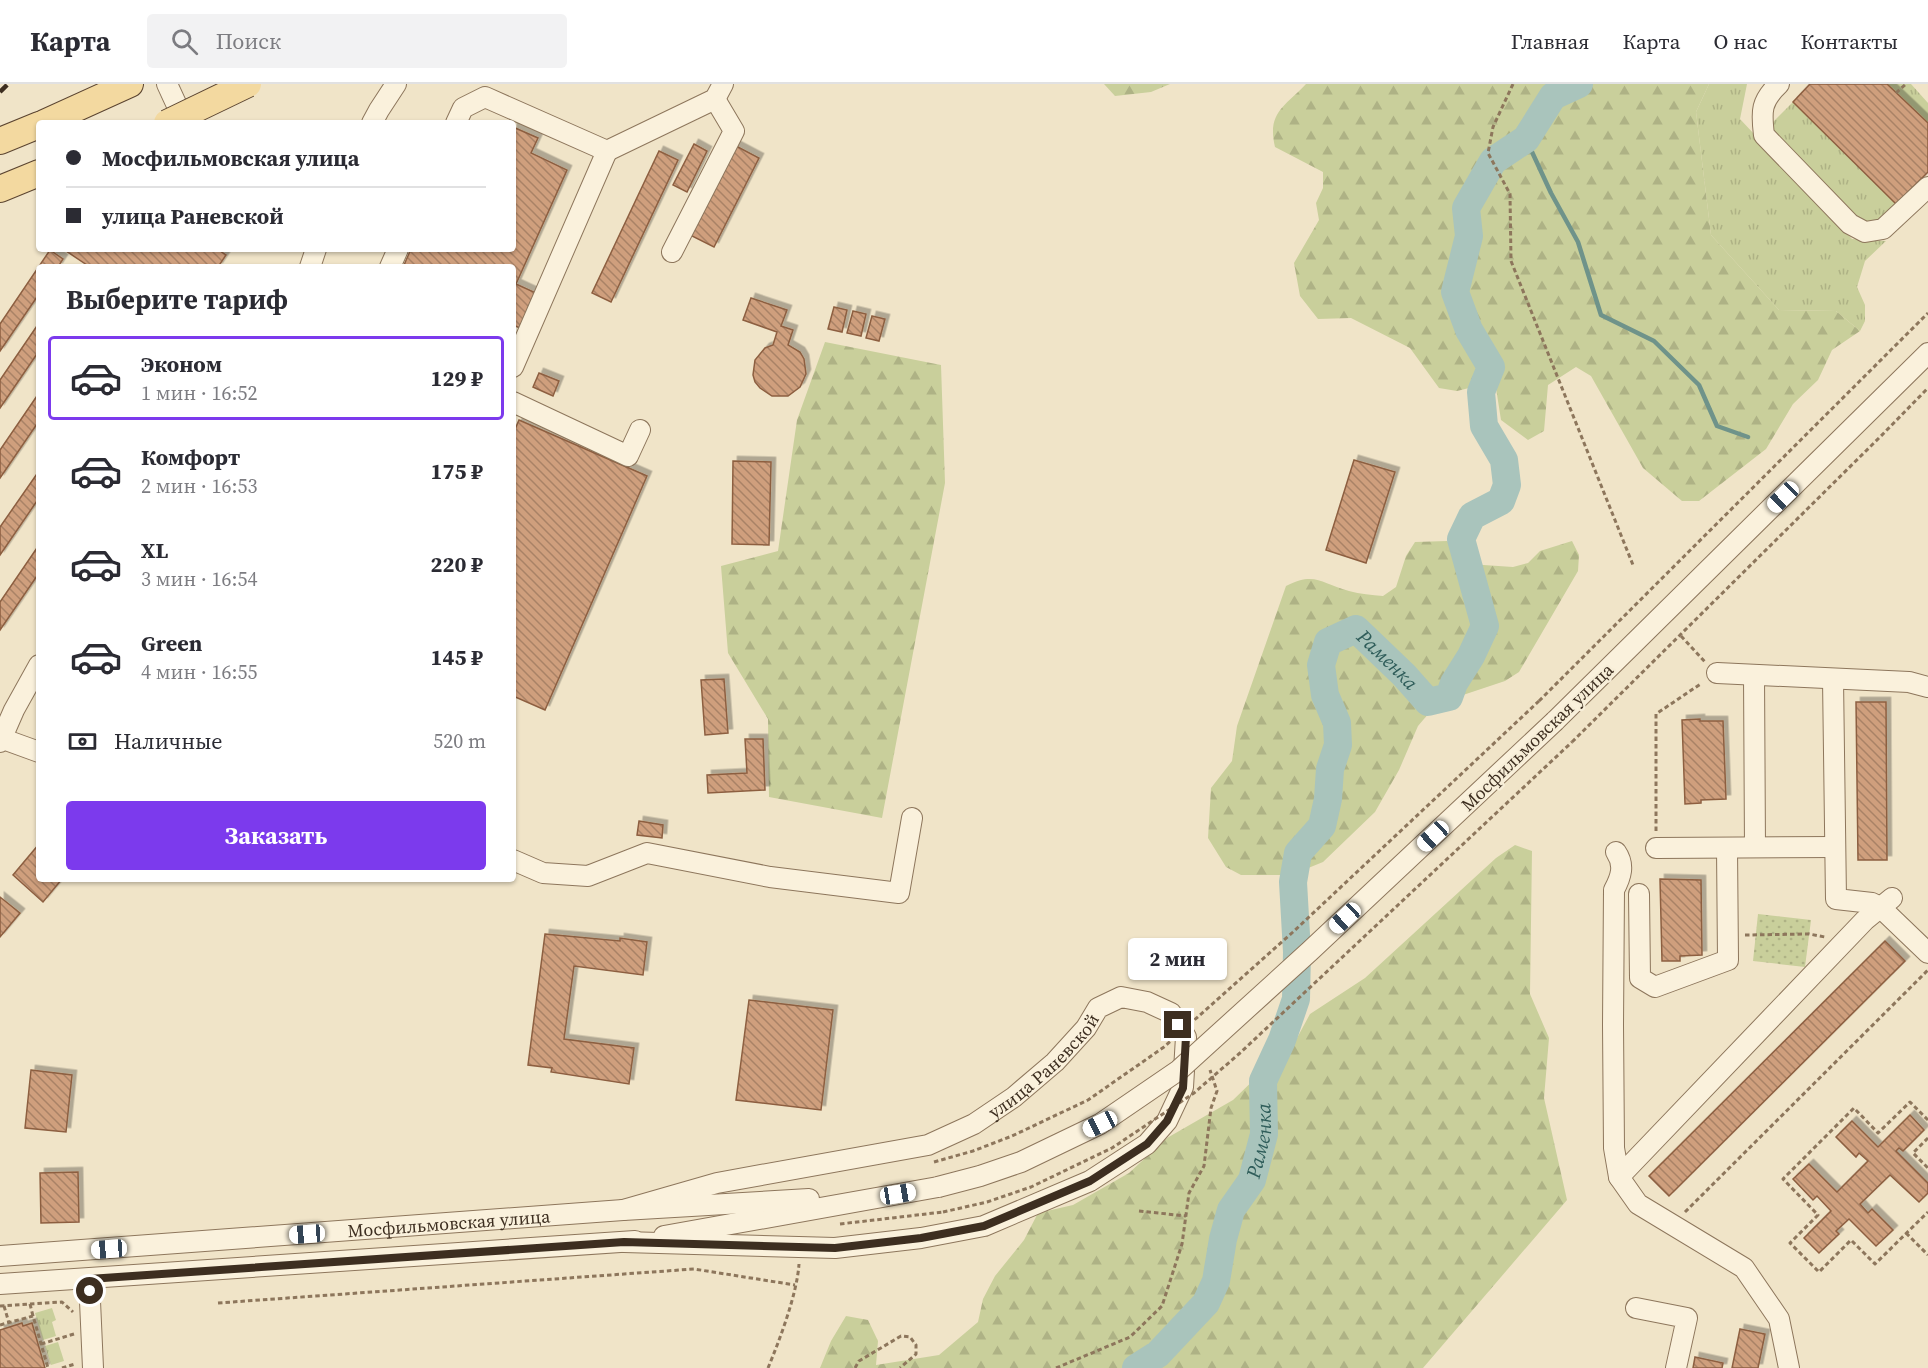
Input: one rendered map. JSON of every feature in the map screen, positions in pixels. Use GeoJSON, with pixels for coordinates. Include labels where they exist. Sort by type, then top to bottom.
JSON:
{"type":"FeatureCollection","features":[{"type":"Feature","properties":{"kind":"main road"},"geometry":{"type":"LineString","coordinates":[[51,120],[130,84]]}},
{"type":"Feature","properties":{"kind":"main road"},"geometry":{"type":"LineString","coordinates":[[151,120],[223,84]]}},
{"type":"Feature","properties":{"kind":"main road"},"geometry":{"type":"LineString","coordinates":[[173,120],[248,84]]}},
{"type":"Feature","properties":{"kind":"main road"},"geometry":{"type":"LineString","coordinates":[[0,141],[36,126]]}},
{"type":"Feature","properties":{"kind":"main road"},"geometry":{"type":"LineString","coordinates":[[0,189],[36,174]]}},
{"type":"Feature","properties":{"kind":"street"},"geometry":{"type":"LineString","coordinates":[[167,84],[184,120]]}},
{"type":"Feature","properties":{"kind":"street"},"geometry":{"type":"LineString","coordinates":[[374,120],[396,84]]}},
{"type":"Feature","properties":{"kind":"street"},"geometry":{"type":"LineString","coordinates":[[1779,84],[1766,96],[1762,117],[1764,135],[1850,224],[1865,232],[1883,229],[1928,187]]}},
{"type":"Feature","properties":{"kind":"street"},"geometry":{"type":"LineString","coordinates":[[516,360],[607,151],[719,91],[734,130],[672,252]]}},
{"type":"Feature","properties":{"kind":"street"},"geometry":{"type":"LineString","coordinates":[[457,120],[463,108],[485,97],[607,151]]}},
{"type":"Feature","properties":{"kind":"street","name":"Мосфильмовская улица"},"geometry":{"type":"LineString","coordinates":[[0,1284],[624,1242],[938,1187],[1021,1162],[1100,1124],[1179,1070],[1310,951],[1555,721],[1928,353]]}},
{"type":"Feature","properties":{"kind":"street"},"geometry":{"type":"LineString","coordinates":[[516,403],[628,456],[640,430]]}},
{"type":"Feature","properties":{"kind":"street"},"geometry":{"type":"LineString","coordinates":[[36,669],[7,706],[1,740],[36,751]]}},
{"type":"Feature","properties":{"kind":"street"},"geometry":{"type":"LineString","coordinates":[[1717,673],[1909,682],[1928,687]]}},
{"type":"Feature","properties":{"kind":"street"},"geometry":{"type":"LineString","coordinates":[[1754,675],[1755,848]]}},
{"type":"Feature","properties":{"kind":"street"},"geometry":{"type":"LineString","coordinates":[[1833,679],[1836,899],[1872,903],[1886,902]]}},
{"type":"Feature","properties":{"kind":"street"},"geometry":{"type":"LineString","coordinates":[[516,861],[543,873],[588,876],[647,853],[770,877],[899,893],[912,818]]}},
{"type":"Feature","properties":{"kind":"street"},"geometry":{"type":"LineString","coordinates":[[1656,848],[1835,847]]}},
{"type":"Feature","properties":{"kind":"street"},"geometry":{"type":"LineString","coordinates":[[1639,894],[1640,978],[1655,987],[1728,960],[1727,848]]}},
{"type":"Feature","properties":{"kind":"street"},"geometry":{"type":"LineString","coordinates":[[1616,852],[1621,859],[1622,871],[1614,890],[1614,1148],[1619,1177],[1638,1204],[1744,1268],[1779,1319],[1789,1368]]}},
{"type":"Feature","properties":{"kind":"street"},"geometry":{"type":"LineString","coordinates":[[1619,1177],[1845,941],[1886,902]]}},
{"type":"Feature","properties":{"kind":"street"},"geometry":{"type":"LineString","coordinates":[[1886,902],[1928,953]]}},
{"type":"Feature","properties":{"kind":"street","name":"улица Раневской"},"geometry":{"type":"LineString","coordinates":[[623,1210],[717,1183],[928,1145],[974,1124],[1014,1097],[1055,1062],[1086,1029],[1098,1008],[1121,997],[1147,1002],[1171,1014],[1186,1037],[1183,1088],[1167,1121],[1147,1144],[1090,1181],[984,1226],[921,1238],[835,1248],[624,1242]]}},
{"type":"Feature","properties":{"kind":"street","name":"Мосфильмовская улица"},"geometry":{"type":"LineString","coordinates":[[0,1256],[623,1210],[898,1194]]}},
{"type":"Feature","properties":{"kind":"street"},"geometry":{"type":"LineString","coordinates":[[89,1279],[79,1327],[93,1368]]}},
{"type":"Feature","properties":{"kind":"street"},"geometry":{"type":"LineString","coordinates":[[1636,1308],[1687,1318],[1676,1368]]}},
{"type":"Feature","properties":{"kind":"path"},"geometry":{"type":"LineString","coordinates":[[1513,84],[1493,127],[1488,153],[1510,194],[1510,261],[1633,564]]}},
{"type":"Feature","properties":{"kind":"path"},"geometry":{"type":"LineString","coordinates":[[1896,93],[1906,84]]}},
{"type":"Feature","properties":{"kind":"path"},"geometry":{"type":"LineString","coordinates":[[934,1162],[973,1151],[1012,1136],[1088,1100],[1164,1047],[1293,932],[1539,701],[1928,313]]}},
{"type":"Feature","properties":{"kind":"path"},"geometry":{"type":"LineString","coordinates":[[1572,742],[1928,388]]}},
{"type":"Feature","properties":{"kind":"path"},"geometry":{"type":"LineString","coordinates":[[1656,848],[1656,714],[1717,673],[1680,636]]}},
{"type":"Feature","properties":{"kind":"path"},"geometry":{"type":"LineString","coordinates":[[1728,935],[1809,934],[1845,941]]}},
{"type":"Feature","properties":{"kind":"path"},"geometry":{"type":"LineString","coordinates":[[1672,1224],[1928,970]]}},
{"type":"Feature","properties":{"kind":"path"},"geometry":{"type":"LineString","coordinates":[[1056,1368],[1130,1337],[1162,1306],[1182,1244],[1189,1193],[1204,1166],[1211,1108],[1217,1091],[1210,1070]]}},
{"type":"Feature","properties":{"kind":"path"},"geometry":{"type":"LineString","coordinates":[[1928,1120],[1910,1102],[1878,1133],[1854,1108],[1783,1179],[1818,1215],[1790,1243],[1819,1272],[1851,1240],[1875,1264],[1928,1212]]}},
{"type":"Feature","properties":{"kind":"path"},"geometry":{"type":"LineString","coordinates":[[1928,1138],[1913,1153],[1928,1168]]}},
{"type":"Feature","properties":{"kind":"path"},"geometry":{"type":"LineString","coordinates":[[1139,1211],[1186,1216]]}},
{"type":"Feature","properties":{"kind":"path"},"geometry":{"type":"LineString","coordinates":[[1906,1233],[1928,1255]]}},
{"type":"Feature","properties":{"kind":"path"},"geometry":{"type":"LineString","coordinates":[[218,1303],[694,1269],[795,1285],[768,1368]]}},
{"type":"Feature","properties":{"kind":"path"},"geometry":{"type":"LineString","coordinates":[[9,1323],[2,1306],[62,1302],[74,1312],[79,1327],[41,1344]]}},
{"type":"Feature","properties":{"kind":"path"},"geometry":{"type":"LineString","coordinates":[[30,1304],[48,1368]]}},
{"type":"Feature","properties":{"kind":"path"},"geometry":{"type":"LineString","coordinates":[[0,1325],[33,1316]]}},
{"type":"Feature","properties":{"kind":"path"},"geometry":{"type":"LineString","coordinates":[[855,1368],[860,1361],[901,1336],[910,1337],[916,1345],[916,1354],[900,1368]]}},
{"type":"Feature","properties":{"kind":"green space"},"geometry":{"type":"Polygon","coordinates":[[[1104,84],[1170,84],[1151,92],[1115,96],[1104,84]]]}},
{"type":"Feature","properties":{"kind":"green space"},"geometry":{"type":"Polygon","coordinates":[[[1306,84],[1709,84],[1696,112],[1711,235],[1779,310],[1836,311],[1860,331],[1832,350],[1818,380],[1793,404],[1766,449],[1699,501],[1682,501],[1643,468],[1591,376],[1576,367],[1548,385],[1544,431],[1528,440],[1501,420],[1496,388],[1481,385],[1457,391],[1439,388],[1410,348],[1351,318],[1318,319],[1300,296],[1294,263],[1319,220],[1316,203],[1323,188],[1323,172],[1275,147],[1273,126],[1279,111],[1306,84]]]}},
{"type":"Feature","properties":{"kind":"green space"},"geometry":{"type":"Polygon","coordinates":[[[1709,84],[1747,84],[1740,119],[1852,239],[1886,241],[1865,261],[1857,287],[1865,305],[1865,321],[1860,331],[1836,311],[1779,310],[1711,235],[1696,112],[1709,84]]]}},
{"type":"Feature","properties":{"kind":"green space"},"geometry":{"type":"Polygon","coordinates":[[[1887,84],[1911,84],[1928,103],[1928,123],[1887,84]]]}},
{"type":"Feature","properties":{"kind":"green space"},"geometry":{"type":"Polygon","coordinates":[[[1793,102],[1896,204],[1865,232],[1769,126],[1793,102]]]}},
{"type":"Feature","properties":{"kind":"green space"},"geometry":{"type":"Polygon","coordinates":[[[825,342],[941,365],[945,483],[882,818],[769,797],[768,719],[728,653],[721,566],[778,551],[797,420],[825,342]]]}},
{"type":"Feature","properties":{"kind":"green space"},"geometry":{"type":"Polygon","coordinates":[[[1447,541],[1469,564],[1513,567],[1528,563],[1540,551],[1572,541],[1579,555],[1578,571],[1519,672],[1505,681],[1442,702],[1429,713],[1418,726],[1399,770],[1375,812],[1323,862],[1291,875],[1241,875],[1226,867],[1208,838],[1211,788],[1232,761],[1237,726],[1286,586],[1305,579],[1312,579],[1353,592],[1383,596],[1396,587],[1406,556],[1415,542],[1447,541]]]}},
{"type":"Feature","properties":{"kind":"green space"},"geometry":{"type":"Polygon","coordinates":[[[1515,845],[1532,851],[1530,994],[1549,1038],[1544,1098],[1567,1200],[1423,1368],[820,1368],[831,1341],[846,1316],[868,1320],[878,1341],[876,1365],[939,1355],[978,1322],[983,1299],[995,1276],[1024,1240],[1038,1213],[1073,1205],[1129,1173],[1167,1138],[1233,1100],[1297,1038],[1310,1014],[1365,978],[1496,858],[1515,845]]]}},
{"type":"Feature","properties":{"kind":"green space"},"geometry":{"type":"Polygon","coordinates":[[[1758,914],[1811,920],[1805,967],[1753,961],[1758,914]]]}},
{"type":"Feature","properties":{"kind":"green space"},"geometry":{"type":"Polygon","coordinates":[[[52,1308],[56,1320],[52,1322],[56,1336],[43,1340],[35,1313],[52,1308]]]}},
{"type":"Feature","properties":{"kind":"green space"},"geometry":{"type":"Polygon","coordinates":[[[58,1342],[64,1361],[51,1365],[45,1346],[58,1342]]]}},
{"type":"Feature","properties":{"kind":"building"},"geometry":{"type":"Polygon","coordinates":[[[1810,84],[1887,84],[1928,123],[1928,172],[1896,204],[1793,102],[1810,84]]]}},
{"type":"Feature","properties":{"kind":"building"},"geometry":{"type":"Polygon","coordinates":[[[516,128],[538,138],[531,153],[567,170],[516,284],[516,264],[404,264],[410,252],[516,252],[516,128]]]}},
{"type":"Feature","properties":{"kind":"building"},"geometry":{"type":"Polygon","coordinates":[[[694,144],[707,151],[687,192],[673,185],[694,144]]]}},
{"type":"Feature","properties":{"kind":"building"},"geometry":{"type":"Polygon","coordinates":[[[736,146],[759,158],[714,247],[690,235],[736,146]]]}},
{"type":"Feature","properties":{"kind":"building"},"geometry":{"type":"Polygon","coordinates":[[[659,151],[678,160],[611,302],[592,293],[659,151]]]}},
{"type":"Feature","properties":{"kind":"building"},"geometry":{"type":"Polygon","coordinates":[[[49,252],[53,252],[63,259],[60,264],[41,264],[49,252]]]}},
{"type":"Feature","properties":{"kind":"building"},"geometry":{"type":"Polygon","coordinates":[[[68,252],[222,252],[226,255],[220,264],[86,264],[68,252]]]}},
{"type":"Feature","properties":{"kind":"building"},"geometry":{"type":"Polygon","coordinates":[[[36,271],[36,298],[0,351],[0,324],[36,271]]]}},
{"type":"Feature","properties":{"kind":"building"},"geometry":{"type":"Polygon","coordinates":[[[516,284],[536,293],[520,328],[516,326],[516,284]]]}},
{"type":"Feature","properties":{"kind":"building"},"geometry":{"type":"Polygon","coordinates":[[[751,298],[787,310],[781,326],[793,330],[788,345],[800,352],[804,359],[806,374],[800,387],[788,396],[772,396],[755,382],[753,375],[755,360],[765,348],[773,345],[777,332],[743,320],[751,298]]]}},
{"type":"Feature","properties":{"kind":"building"},"geometry":{"type":"Polygon","coordinates":[[[834,307],[847,310],[842,332],[828,329],[834,307]]]}},
{"type":"Feature","properties":{"kind":"building"},"geometry":{"type":"Polygon","coordinates":[[[853,311],[866,314],[861,336],[847,333],[853,311]]]}},
{"type":"Feature","properties":{"kind":"building"},"geometry":{"type":"Polygon","coordinates":[[[872,316],[885,319],[879,341],[866,338],[872,316]]]}},
{"type":"Feature","properties":{"kind":"building"},"geometry":{"type":"Polygon","coordinates":[[[36,327],[36,355],[0,408],[0,380],[36,327]]]}},
{"type":"Feature","properties":{"kind":"building"},"geometry":{"type":"Polygon","coordinates":[[[539,373],[559,381],[553,396],[533,387],[539,373]]]}},
{"type":"Feature","properties":{"kind":"building"},"geometry":{"type":"Polygon","coordinates":[[[36,397],[36,425],[0,478],[0,450],[36,397]]]}},
{"type":"Feature","properties":{"kind":"building"},"geometry":{"type":"Polygon","coordinates":[[[519,420],[647,476],[545,710],[516,697],[516,427],[519,420]]]}},
{"type":"Feature","properties":{"kind":"building"},"geometry":{"type":"Polygon","coordinates":[[[1354,460],[1395,472],[1366,563],[1326,550],[1354,460]]]}},
{"type":"Feature","properties":{"kind":"building"},"geometry":{"type":"Polygon","coordinates":[[[733,461],[771,462],[769,545],[732,544],[733,461]]]}},
{"type":"Feature","properties":{"kind":"building"},"geometry":{"type":"Polygon","coordinates":[[[36,475],[36,502],[0,555],[0,527],[36,475]]]}},
{"type":"Feature","properties":{"kind":"building"},"geometry":{"type":"Polygon","coordinates":[[[36,549],[36,577],[0,630],[0,602],[36,549]]]}},
{"type":"Feature","properties":{"kind":"building"},"geometry":{"type":"Polygon","coordinates":[[[724,679],[728,733],[705,735],[701,680],[724,679]]]}},
{"type":"Feature","properties":{"kind":"building"},"geometry":{"type":"Polygon","coordinates":[[[1856,702],[1886,702],[1887,860],[1858,860],[1856,702]]]}},
{"type":"Feature","properties":{"kind":"building"},"geometry":{"type":"Polygon","coordinates":[[[1700,719],[1700,721],[1723,721],[1726,799],[1701,800],[1701,803],[1685,804],[1682,720],[1700,719]]]}},
{"type":"Feature","properties":{"kind":"building"},"geometry":{"type":"Polygon","coordinates":[[[745,739],[763,739],[765,790],[708,793],[707,775],[747,773],[745,739]]]}},
{"type":"Feature","properties":{"kind":"building"},"geometry":{"type":"Polygon","coordinates":[[[639,821],[663,825],[662,838],[637,835],[639,821]]]}},
{"type":"Feature","properties":{"kind":"building"},"geometry":{"type":"Polygon","coordinates":[[[36,848],[36,882],[60,882],[43,902],[13,875],[36,848]]]}},
{"type":"Feature","properties":{"kind":"building"},"geometry":{"type":"Polygon","coordinates":[[[1660,879],[1701,880],[1702,955],[1680,956],[1680,961],[1662,961],[1660,879]]]}},
{"type":"Feature","properties":{"kind":"building"},"geometry":{"type":"Polygon","coordinates":[[[0,897],[20,913],[0,937],[0,897]]]}},
{"type":"Feature","properties":{"kind":"building"},"geometry":{"type":"Polygon","coordinates":[[[545,934],[620,941],[620,938],[647,942],[643,975],[574,966],[564,1039],[634,1048],[629,1084],[551,1072],[552,1068],[528,1065],[545,934]]]}},
{"type":"Feature","properties":{"kind":"building"},"geometry":{"type":"Polygon","coordinates":[[[1885,941],[1905,961],[1669,1196],[1649,1176],[1885,941]]]}},
{"type":"Feature","properties":{"kind":"building"},"geometry":{"type":"Polygon","coordinates":[[[749,1000],[833,1010],[821,1110],[736,1100],[749,1000]]]}},
{"type":"Feature","properties":{"kind":"building"},"geometry":{"type":"Polygon","coordinates":[[[31,1070],[72,1075],[66,1132],[25,1128],[31,1070]]]}},
{"type":"Feature","properties":{"kind":"building"},"geometry":{"type":"Polygon","coordinates":[[[1910,1115],[1924,1130],[1903,1151],[1899,1148],[1896,1151],[1928,1183],[1928,1193],[1919,1202],[1890,1175],[1860,1204],[1868,1213],[1872,1209],[1893,1230],[1876,1246],[1849,1219],[1836,1231],[1839,1234],[1819,1253],[1804,1238],[1831,1211],[1817,1196],[1813,1200],[1793,1179],[1809,1164],[1837,1192],[1868,1161],[1859,1153],[1856,1157],[1836,1137],[1852,1121],[1878,1147],[1910,1115]]]}},
{"type":"Feature","properties":{"kind":"building"},"geometry":{"type":"Polygon","coordinates":[[[78,1172],[79,1222],[41,1223],[40,1173],[78,1172]]]}},
{"type":"Feature","properties":{"kind":"building"},"geometry":{"type":"Polygon","coordinates":[[[22,1323],[23,1326],[32,1323],[45,1368],[0,1368],[0,1330],[22,1323]]]}},
{"type":"Feature","properties":{"kind":"building"},"geometry":{"type":"Polygon","coordinates":[[[1740,1329],[1765,1334],[1758,1368],[1732,1368],[1740,1329]]]}},
{"type":"Feature","properties":{"kind":"building"},"geometry":{"type":"Polygon","coordinates":[[[1695,1357],[1723,1363],[1722,1368],[1693,1368],[1695,1357]]]}},
{"type":"Feature","properties":{"kind":"waterway","name":"Раменка"},"geometry":{"type":"LineString","coordinates":[[1136,1368],[1158,1354],[1206,1303],[1216,1281],[1223,1239],[1231,1210],[1252,1180],[1264,1134],[1263,1081],[1282,1040],[1296,999],[1297,952],[1293,882],[1298,853],[1322,826],[1328,799],[1330,769],[1338,745],[1337,723],[1325,695],[1321,665],[1328,642],[1356,629],[1404,675],[1428,702],[1449,697],[1454,683],[1471,656],[1485,626],[1461,539],[1472,516],[1501,501],[1507,485],[1504,460],[1484,426],[1481,392],[1491,367],[1469,330],[1455,292],[1469,236],[1466,208],[1493,161],[1526,139],[1553,96],[1579,84]]}},
{"type":"Feature","properties":{"kind":"waterway"},"geometry":{"type":"LineString","coordinates":[[1526,139],[1551,193],[1578,242],[1601,315],[1654,341],[1699,385],[1717,426],[1748,437]]}},
{"type":"Feature","properties":{"kind":"railway"},"geometry":{"type":"LineString","coordinates":[[0,92],[8,84]]}},
{"type":"Feature","properties":{"kind":"route"},"geometry":{"type":"LineString","coordinates":[[90,1291],[89,1279],[624,1242],[835,1248],[921,1238],[984,1226],[1090,1181],[1147,1144],[1167,1121],[1183,1088],[1186,1037],[1178,1025]]}}]}
